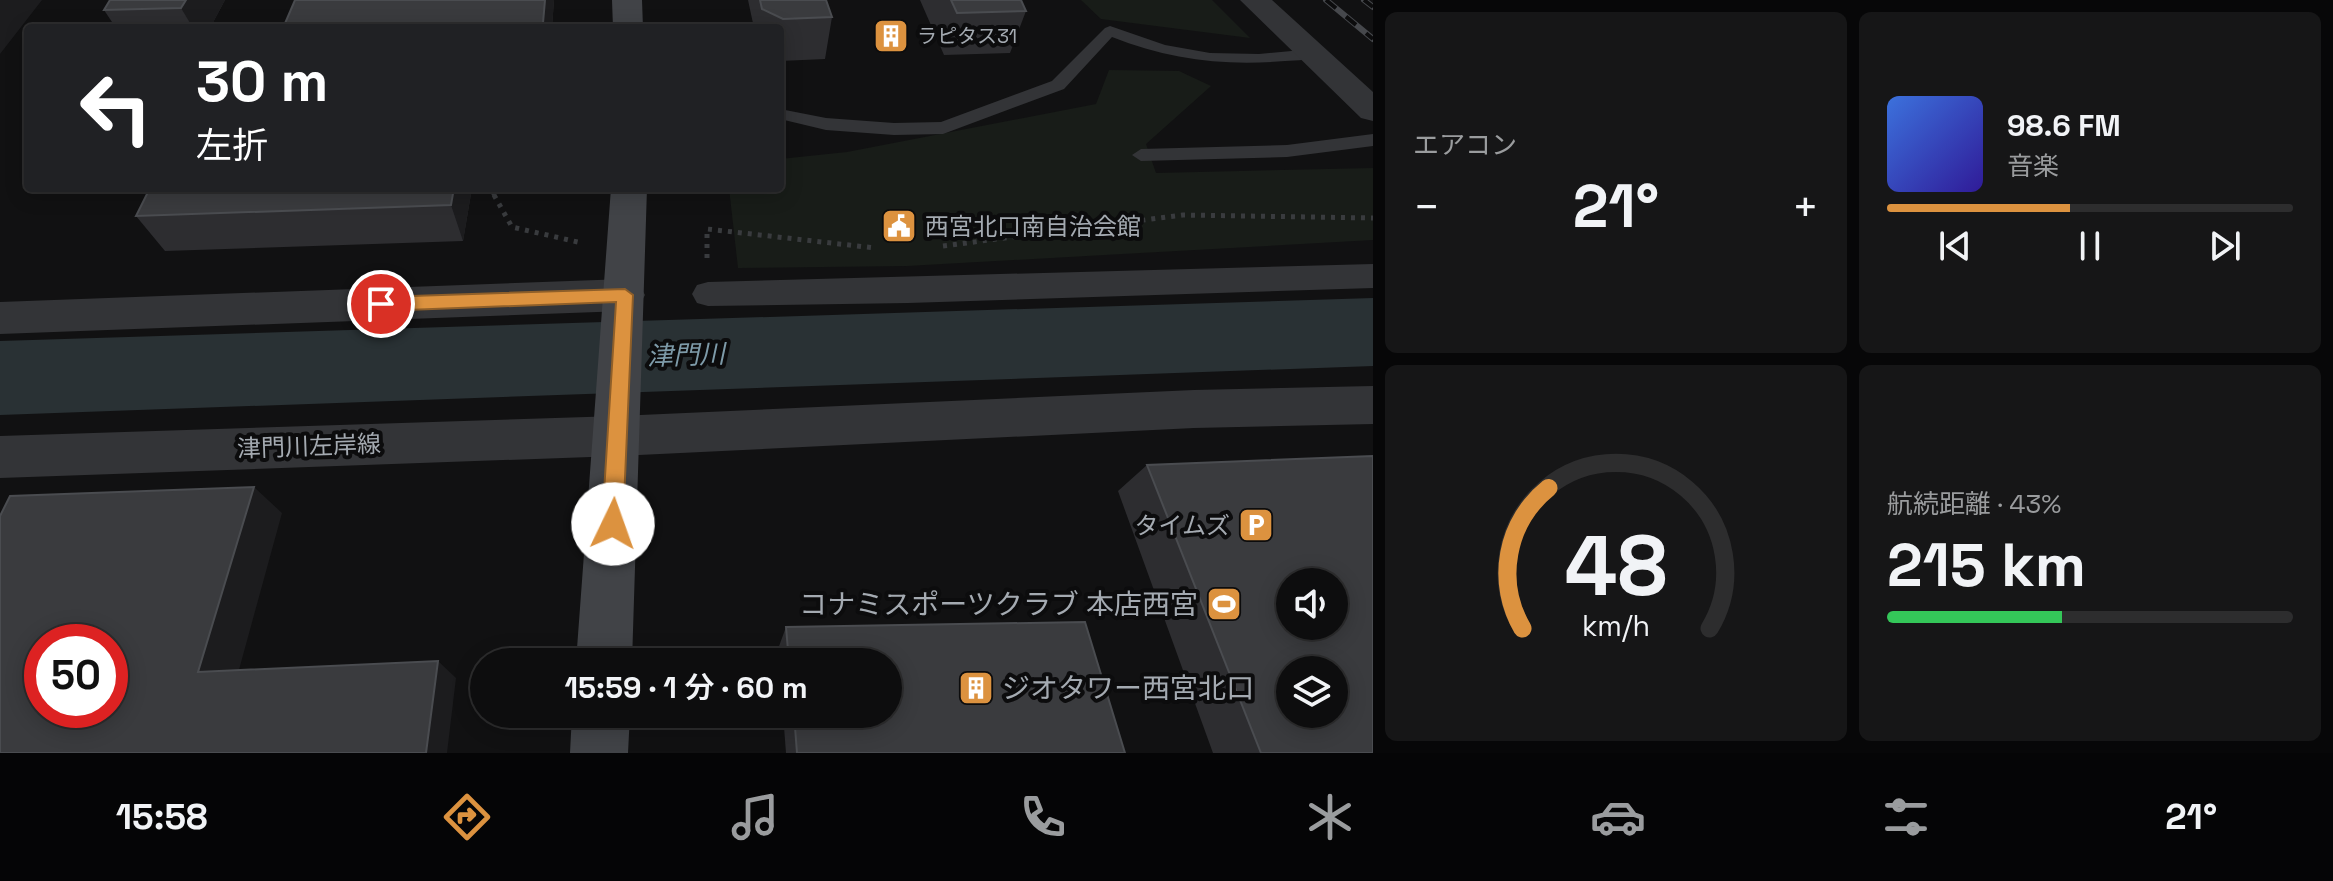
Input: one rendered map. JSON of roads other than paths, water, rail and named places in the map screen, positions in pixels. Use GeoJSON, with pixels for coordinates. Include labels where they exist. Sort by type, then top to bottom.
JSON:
{"type":"FeatureCollection","features":[{"type":"Feature","properties":{"kind":"main road"},"geometry":{"type":"LineString","coordinates":[[627,0],[628,24]]}},
{"type":"Feature","properties":{"kind":"main road"},"geometry":{"type":"LineString","coordinates":[[605,648],[629,192]]}},
{"type":"Feature","properties":{"kind":"main road"},"geometry":{"type":"LineString","coordinates":[[599,753],[600,728]]}},
{"type":"Feature","properties":{"kind":"street"},"geometry":{"type":"LineString","coordinates":[[1255,0],[1373,110]]}},
{"type":"Feature","properties":{"kind":"street"},"geometry":{"type":"LineString","coordinates":[[708,294],[908,291],[1373,276]]}},
{"type":"Feature","properties":{"kind":"street"},"geometry":{"type":"LineString","coordinates":[[0,318],[624,306]]}},
{"type":"Feature","properties":{"kind":"street","name":"津門川左岸線"},"geometry":{"type":"LineString","coordinates":[[0,457],[619,420],[1373,405]]}},
{"type":"Feature","properties":{"kind":"lane"},"geometry":{"type":"LineString","coordinates":[[784,115],[839,125],[894,129],[943,128],[1058,85],[1110,31],[1158,49],[1218,60],[1313,54]]}},
{"type":"Feature","properties":{"kind":"lane"},"geometry":{"type":"LineString","coordinates":[[1141,155],[1287,151],[1373,140]]}},
{"type":"Feature","properties":{"kind":"waterway","name":"津門川"},"geometry":{"type":"LineString","coordinates":[[0,378],[1373,332]]}},
{"type":"Feature","properties":{"kind":"railway"},"geometry":{"type":"LineString","coordinates":[[1326,0],[1373,39]]}},
{"type":"Feature","properties":{"kind":"railway"},"geometry":{"type":"LineString","coordinates":[[1364,0],[1373,7]]}},
{"type":"Feature","properties":{"kind":"place","name":"ラピタス31"},"geometry":{"type":"Point","coordinates":[891,36]}},
{"type":"Feature","properties":{"kind":"place","name":"西宮北口南自治会館"},"geometry":{"type":"Point","coordinates":[899,226]}},
{"type":"Feature","properties":{"kind":"place","name":"タイムズ"},"geometry":{"type":"Point","coordinates":[1256,525]}},
{"type":"Feature","properties":{"kind":"place","name":"コナミスポーツクラブ 本店西宮"},"geometry":{"type":"Point","coordinates":[1224,604]}},
{"type":"Feature","properties":{"kind":"place","name":"ジオタワー西宮北口"},"geometry":{"type":"Point","coordinates":[976,688]}}]}
